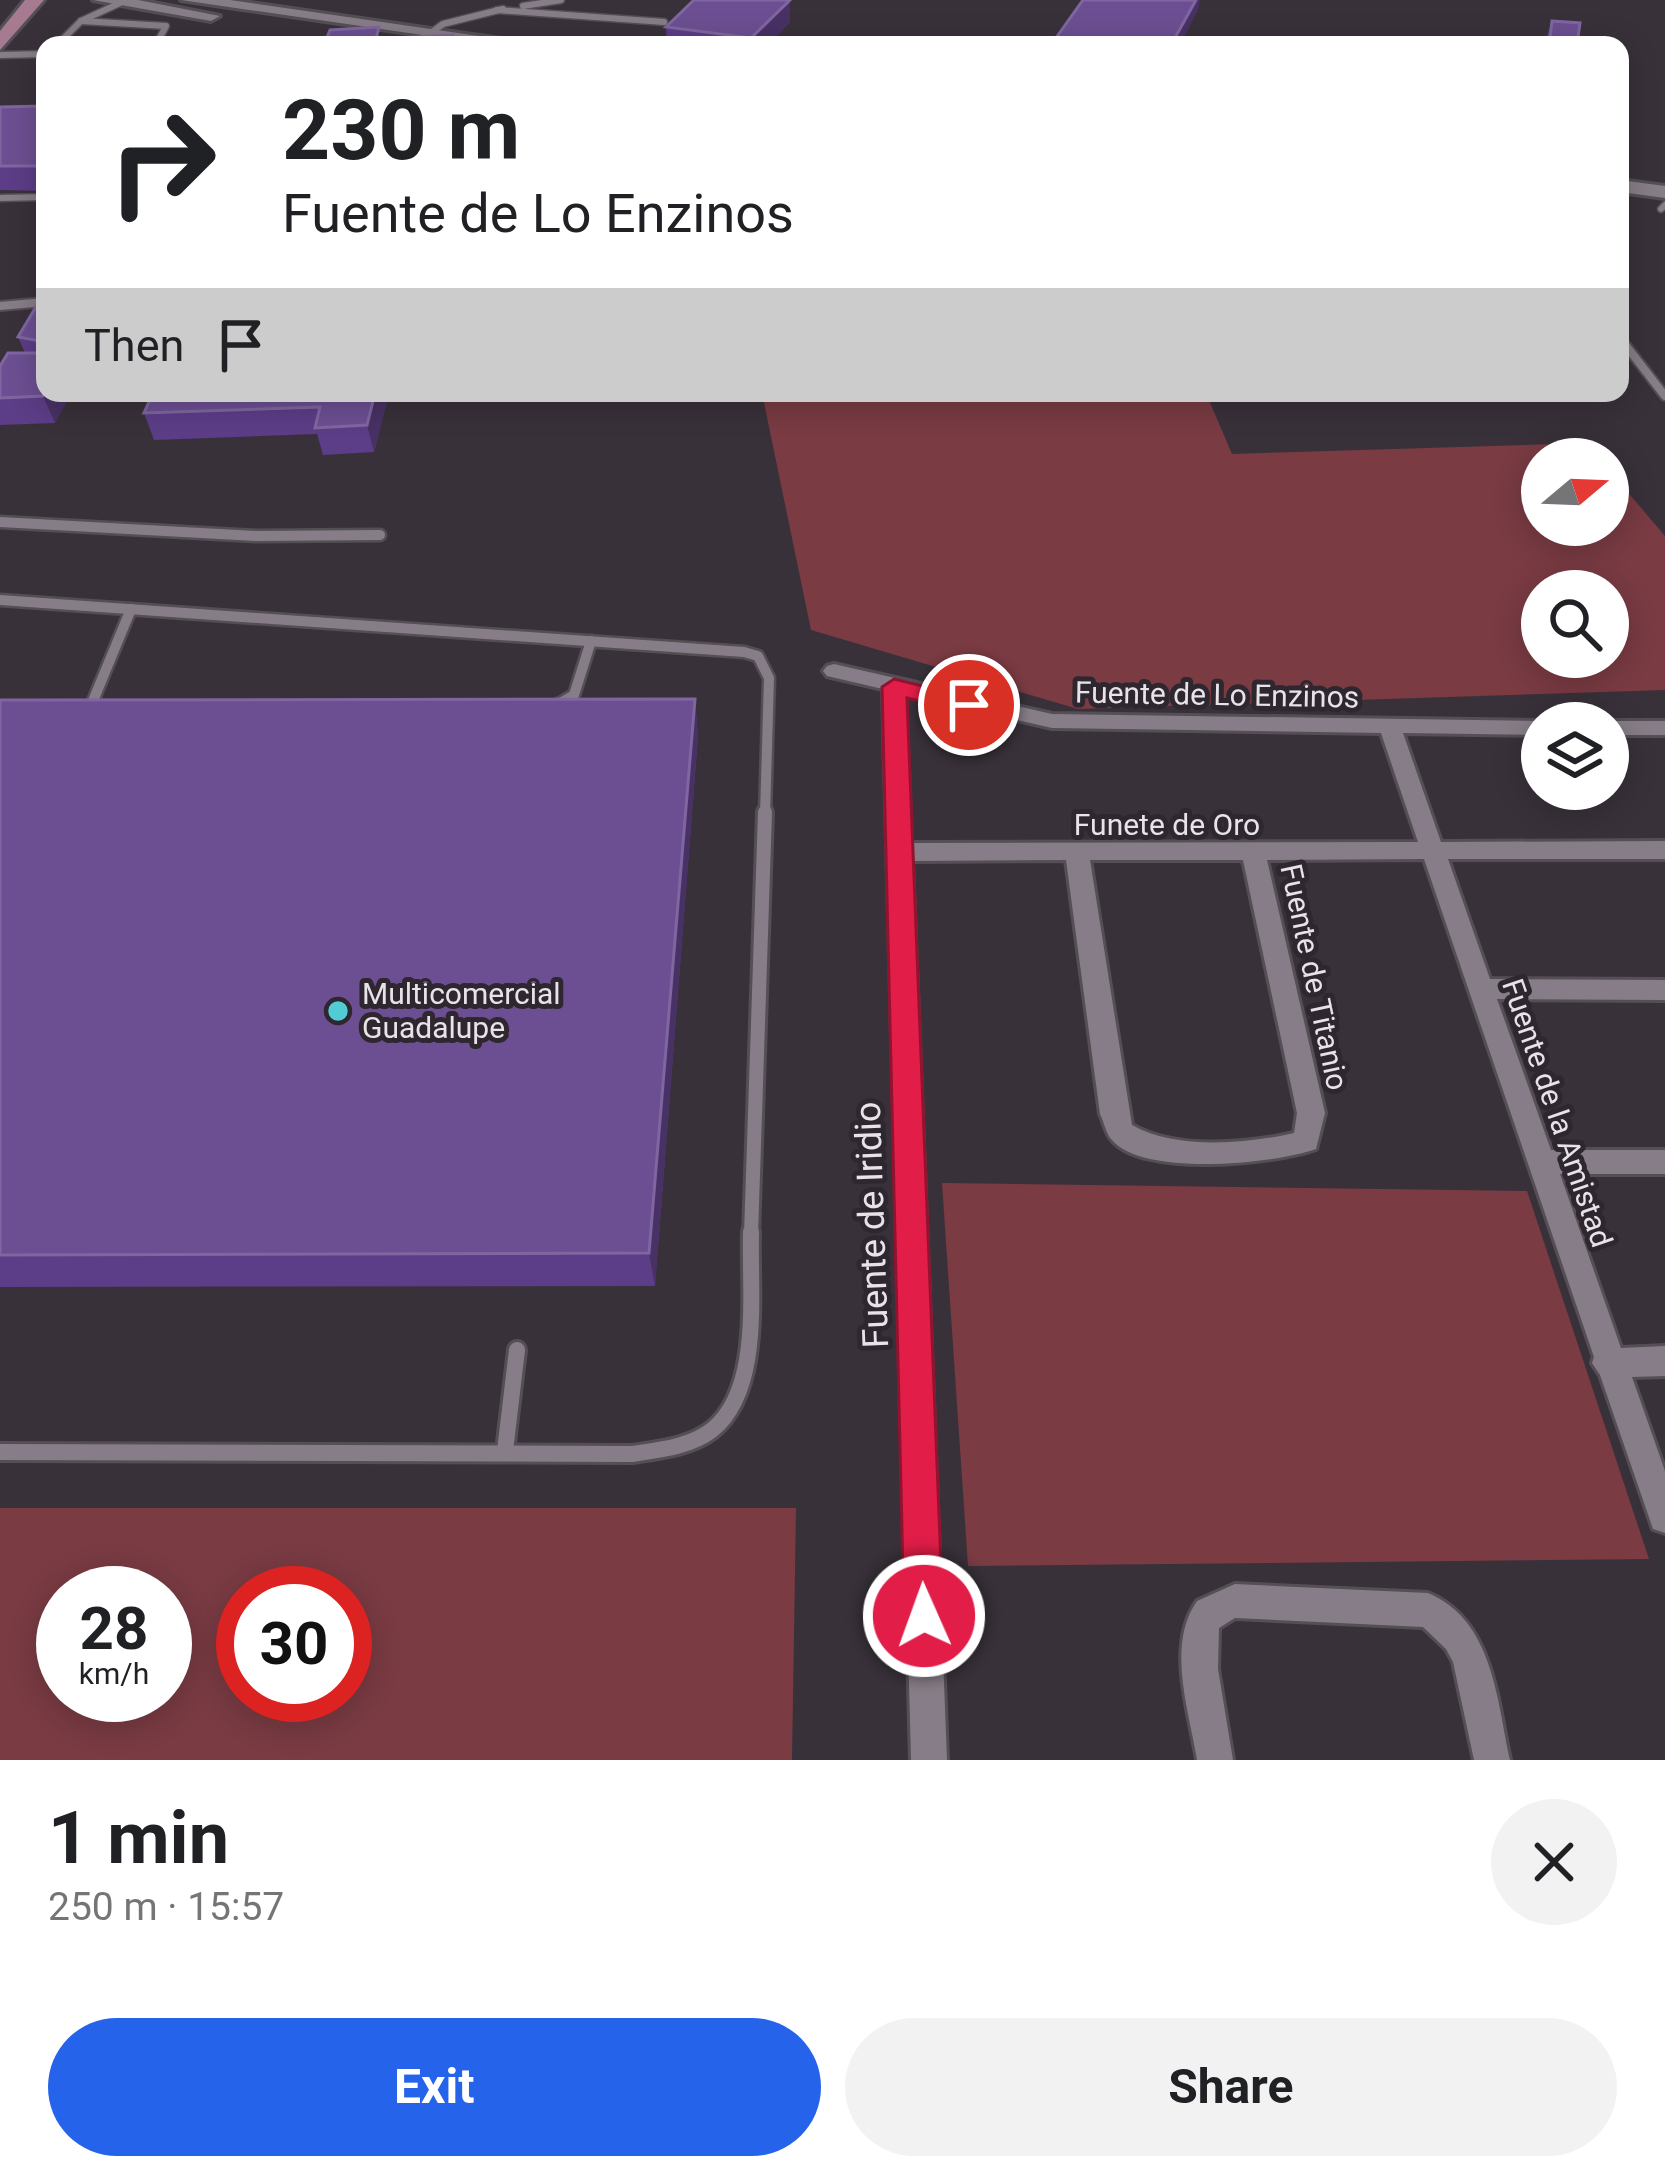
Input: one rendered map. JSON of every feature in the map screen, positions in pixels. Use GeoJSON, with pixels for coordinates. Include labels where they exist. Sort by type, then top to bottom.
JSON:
{"type":"FeatureCollection","features":[{"type":"Feature","properties":{"kind":"main road"},"geometry":{"type":"LineString","coordinates":[[190,0],[402,36]]}},
{"type":"Feature","properties":{"kind":"main road"},"geometry":{"type":"LineString","coordinates":[[111,2],[393,36]]}},
{"type":"Feature","properties":{"kind":"main road"},"geometry":{"type":"LineString","coordinates":[[0,44],[37,6]]}},
{"type":"Feature","properties":{"kind":"main road"},"geometry":{"type":"LineString","coordinates":[[1629,190],[1664,204]]}},
{"type":"Feature","properties":{"kind":"main road"},"geometry":{"type":"LineString","coordinates":[[1629,203],[1664,204]]}},
{"type":"Feature","properties":{"kind":"street","name":"Fuente de Lo Enzinos"},"geometry":{"type":"LineString","coordinates":[[834,671],[1006,714],[1094,724],[1521,728]]}},
{"type":"Feature","properties":{"kind":"street","name":"Fuente de Iridio"},"geometry":{"type":"LineString","coordinates":[[894,687],[929,1760]]}},
{"type":"Feature","properties":{"kind":"street","name":"Fuente de la Amistad"},"geometry":{"type":"LineString","coordinates":[[1390,728],[1607,1363],[1665,1517]]}},
{"type":"Feature","properties":{"kind":"street"},"geometry":{"type":"LineString","coordinates":[[1629,728],[1665,728]]}},
{"type":"Feature","properties":{"kind":"street","name":"Funete de Oro"},"geometry":{"type":"LineString","coordinates":[[900,852],[1077,856],[1665,850]]}},
{"type":"Feature","properties":{"kind":"street","name":"Fuente de Titanio"},"geometry":{"type":"LineString","coordinates":[[1077,856],[1114,1114],[1131,1142],[1158,1150],[1295,1147],[1306,1141],[1311,1113],[1254,854]]}},
{"type":"Feature","properties":{"kind":"street"},"geometry":{"type":"LineString","coordinates":[[1479,988],[1665,990]]}},
{"type":"Feature","properties":{"kind":"street"},"geometry":{"type":"LineString","coordinates":[[1540,1162],[1665,1162]]}},
{"type":"Feature","properties":{"kind":"street"},"geometry":{"type":"LineString","coordinates":[[1607,1363],[1665,1361]]}},
{"type":"Feature","properties":{"kind":"street"},"geometry":{"type":"LineString","coordinates":[[1214,1760],[1200,1643],[1202,1622],[1216,1607],[1235,1601],[1428,1610],[1458,1631],[1492,1760]]}},
{"type":"Feature","properties":{"kind":"lane"},"geometry":{"type":"LineString","coordinates":[[484,13],[490,0]]}},
{"type":"Feature","properties":{"kind":"lane"},"geometry":{"type":"LineString","coordinates":[[435,36],[484,13],[561,0]]}},
{"type":"Feature","properties":{"kind":"lane"},"geometry":{"type":"LineString","coordinates":[[66,36],[111,2]]}},
{"type":"Feature","properties":{"kind":"lane"},"geometry":{"type":"LineString","coordinates":[[497,10],[664,22]]}},
{"type":"Feature","properties":{"kind":"lane"},"geometry":{"type":"LineString","coordinates":[[81,21],[166,26],[161,36]]}},
{"type":"Feature","properties":{"kind":"lane"},"geometry":{"type":"LineString","coordinates":[[0,55],[36,54]]}},
{"type":"Feature","properties":{"kind":"lane"},"geometry":{"type":"LineString","coordinates":[[0,198],[36,197]]}},
{"type":"Feature","properties":{"kind":"lane"},"geometry":{"type":"LineString","coordinates":[[0,306],[36,303]]}},
{"type":"Feature","properties":{"kind":"lane"},"geometry":{"type":"LineString","coordinates":[[1629,350],[1665,396]]}},
{"type":"Feature","properties":{"kind":"lane"},"geometry":{"type":"LineString","coordinates":[[0,522],[257,536],[380,535]]}},
{"type":"Feature","properties":{"kind":"lane"},"geometry":{"type":"LineString","coordinates":[[0,600],[744,652],[758,656],[769,678],[747,1353],[738,1400],[716,1432],[677,1448],[632,1454],[0,1452]]}},
{"type":"Feature","properties":{"kind":"lane"},"geometry":{"type":"LineString","coordinates":[[87,715],[131,609]]}},
{"type":"Feature","properties":{"kind":"lane"},"geometry":{"type":"LineString","coordinates":[[547,708],[574,695],[590,641]]}},
{"type":"Feature","properties":{"kind":"lane"},"geometry":{"type":"LineString","coordinates":[[65,715],[110,715]]}},
{"type":"Feature","properties":{"kind":"lane"},"geometry":{"type":"LineString","coordinates":[[505,1451],[518,1351]]}},
{"type":"Feature","properties":{"kind":"shaded area"},"geometry":{"type":"Polygon","coordinates":[[[764,402],[1210,402],[1232,454],[1521,445],[1521,546],[1629,546],[1629,494],[1665,536],[1665,690],[1078,709],[811,630],[764,402]]]}},
{"type":"Feature","properties":{"kind":"shaded area"},"geometry":{"type":"Polygon","coordinates":[[[942,1183],[1527,1191],[1649,1559],[968,1566],[942,1183]]]}},
{"type":"Feature","properties":{"kind":"shaded area"},"geometry":{"type":"Polygon","coordinates":[[[0,1508],[796,1508],[792,1760],[0,1760],[0,1508]]]}},
{"type":"Feature","properties":{"kind":"building"},"geometry":{"type":"Polygon","coordinates":[[[694,0],[790,0],[753,36],[666,27],[694,0]]]}},
{"type":"Feature","properties":{"kind":"building"},"geometry":{"type":"Polygon","coordinates":[[[1083,0],[1196,0],[1176,36],[1057,36],[1083,0]]]}},
{"type":"Feature","properties":{"kind":"building"},"geometry":{"type":"Polygon","coordinates":[[[1552,21],[1580,23],[1578,36],[1550,36],[1552,21]]]}},
{"type":"Feature","properties":{"kind":"building"},"geometry":{"type":"Polygon","coordinates":[[[379,27],[377,36],[328,36],[330,30],[379,27]]]}},
{"type":"Feature","properties":{"kind":"building"},"geometry":{"type":"Polygon","coordinates":[[[36,106],[36,166],[0,166],[0,107],[36,106]]]}},
{"type":"Feature","properties":{"kind":"building"},"geometry":{"type":"Polygon","coordinates":[[[36,307],[36,340],[18,337],[36,307]]]}},
{"type":"Feature","properties":{"kind":"building"},"geometry":{"type":"Polygon","coordinates":[[[8,353],[36,353],[36,396],[0,398],[0,366],[8,353]]]}},
{"type":"Feature","properties":{"kind":"building"},"geometry":{"type":"Polygon","coordinates":[[[149,402],[373,402],[367,425],[315,428],[320,407],[144,413],[149,402]]]}},
{"type":"Feature","properties":{"kind":"building","name":"Multicomercial Guadalupe"},"geometry":{"type":"Polygon","coordinates":[[[695,699],[649,1253],[0,1255],[0,700],[695,699]]]}},
{"type":"Feature","properties":{"kind":"place","name":"Multicomercial Guadalupe"},"geometry":{"type":"Point","coordinates":[338,1011]}},
{"type":"Feature","properties":{"kind":"route"},"geometry":{"type":"LineString","coordinates":[[924,1616],[894,687],[969,705]]}}]}
